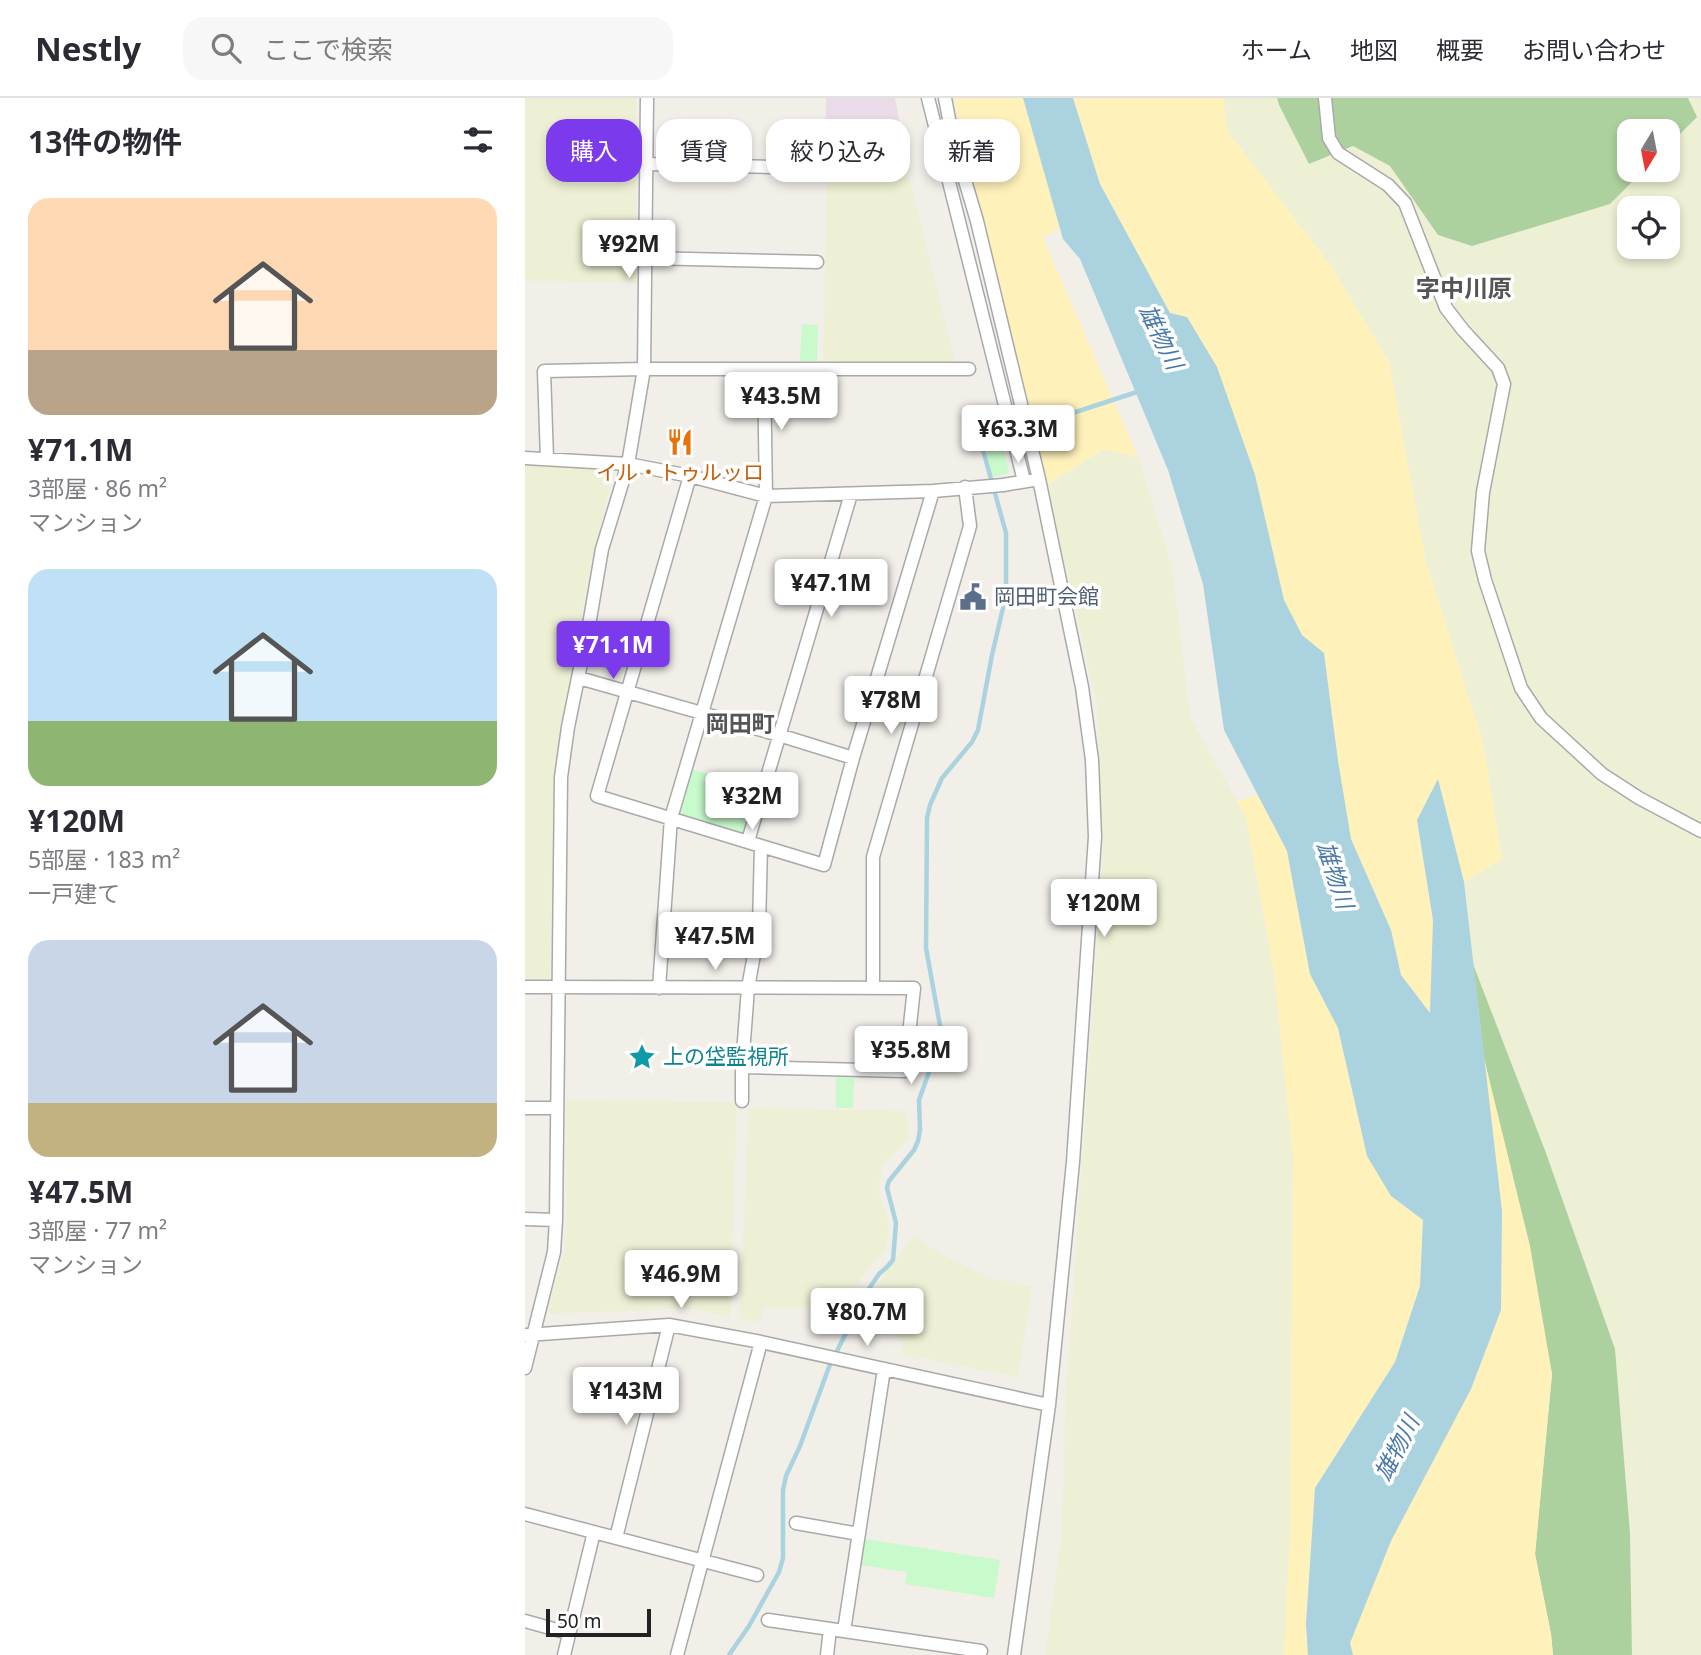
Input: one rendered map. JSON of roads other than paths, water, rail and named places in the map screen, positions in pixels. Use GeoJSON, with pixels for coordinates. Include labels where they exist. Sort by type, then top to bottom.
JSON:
{"type":"FeatureCollection","features":[{"type":"Feature","properties":{"kind":"street"},"geometry":{"type":"LineString","coordinates":[[525,1368],[529,1335],[554,1252],[556,1220],[561,776],[602,549],[628,464],[644,369],[647,98]]}},
{"type":"Feature","properties":{"kind":"street"},"geometry":{"type":"LineString","coordinates":[[928,98],[1024,481]]}},
{"type":"Feature","properties":{"kind":"street"},"geometry":{"type":"LineString","coordinates":[[945,98],[953,140],[977,221],[1039,479],[1083,699],[1092,760],[1094,837],[1073,1163],[1049,1405],[1014,1655]]}},
{"type":"Feature","properties":{"kind":"street"},"geometry":{"type":"LineString","coordinates":[[1325,98],[1329,138],[1338,153],[1388,185],[1405,203],[1446,308],[1498,368],[1504,384],[1483,492],[1478,551],[1521,688],[1541,718],[1602,774],[1639,798],[1701,831]]}},
{"type":"Feature","properties":{"kind":"street"},"geometry":{"type":"LineString","coordinates":[[647,164],[766,167]]}},
{"type":"Feature","properties":{"kind":"street"},"geometry":{"type":"LineString","coordinates":[[646,258],[817,262]]}},
{"type":"Feature","properties":{"kind":"street"},"geometry":{"type":"LineString","coordinates":[[659,988],[671,818],[766,496],[764,369]]}},
{"type":"Feature","properties":{"kind":"street"},"geometry":{"type":"LineString","coordinates":[[547,459],[544,371],[969,369]]}},
{"type":"Feature","properties":{"kind":"street"},"geometry":{"type":"LineString","coordinates":[[525,458],[628,464],[690,476],[766,496],[933,491],[1039,479]]}},
{"type":"Feature","properties":{"kind":"street"},"geometry":{"type":"LineString","coordinates":[[690,476],[597,796],[824,864],[933,491]]}},
{"type":"Feature","properties":{"kind":"street"},"geometry":{"type":"LineString","coordinates":[[873,987],[873,857],[970,526],[965,487]]}},
{"type":"Feature","properties":{"kind":"street"},"geometry":{"type":"LineString","coordinates":[[748,841],[851,494]]}},
{"type":"Feature","properties":{"kind":"street"},"geometry":{"type":"LineString","coordinates":[[579,678],[853,758]]}},
{"type":"Feature","properties":{"kind":"street"},"geometry":{"type":"LineString","coordinates":[[742,1101],[748,989],[759,927],[761,846]]}},
{"type":"Feature","properties":{"kind":"street"},"geometry":{"type":"LineString","coordinates":[[525,987],[914,988],[905,1071],[742,1067]]}},
{"type":"Feature","properties":{"kind":"street"},"geometry":{"type":"LineString","coordinates":[[525,1108],[557,1108]]}},
{"type":"Feature","properties":{"kind":"street"},"geometry":{"type":"LineString","coordinates":[[525,1219],[556,1220]]}},
{"type":"Feature","properties":{"kind":"street"},"geometry":{"type":"LineString","coordinates":[[529,1335],[669,1325],[761,1342],[1049,1405]]}},
{"type":"Feature","properties":{"kind":"street"},"geometry":{"type":"LineString","coordinates":[[615,1538],[669,1325]]}},
{"type":"Feature","properties":{"kind":"street"},"geometry":{"type":"LineString","coordinates":[[677,1655],[761,1342]]}},
{"type":"Feature","properties":{"kind":"street"},"geometry":{"type":"LineString","coordinates":[[844,1631],[884,1369]]}},
{"type":"Feature","properties":{"kind":"street"},"geometry":{"type":"LineString","coordinates":[[525,1514],[757,1575]]}},
{"type":"Feature","properties":{"kind":"street"},"geometry":{"type":"LineString","coordinates":[[796,1523],[859,1534]]}},
{"type":"Feature","properties":{"kind":"street"},"geometry":{"type":"LineString","coordinates":[[563,1655],[594,1532]]}},
{"type":"Feature","properties":{"kind":"street"},"geometry":{"type":"LineString","coordinates":[[768,1619],[844,1631],[920,1648],[981,1651]]}},
{"type":"Feature","properties":{"kind":"street"},"geometry":{"type":"LineString","coordinates":[[525,1621],[568,1633]]}},
{"type":"Feature","properties":{"kind":"street"},"geometry":{"type":"LineString","coordinates":[[827,1655],[830,1629]]}},
{"type":"Feature","properties":{"kind":"water","name":"雄物川"},"geometry":{"type":"Polygon","coordinates":[[[1023,98],[1073,98],[1100,184],[1170,313],[1187,317],[1217,367],[1255,475],[1284,600],[1302,635],[1324,653],[1351,839],[1391,930],[1401,975],[1430,1013],[1433,920],[1417,820],[1438,779],[1464,882],[1502,1211],[1501,1310],[1471,1389],[1391,1541],[1350,1643],[1353,1655],[1308,1655],[1306,1624],[1315,1488],[1395,1362],[1420,1286],[1423,1220],[1391,1196],[1367,1156],[1338,1028],[1310,974],[1287,851],[1224,730],[1203,584],[1168,470],[1080,259],[1063,239],[1023,98]]]}},
{"type":"Feature","properties":{"kind":"waterway"},"geometry":{"type":"LineString","coordinates":[[1036,425],[1140,391]]}},
{"type":"Feature","properties":{"kind":"waterway"},"geometry":{"type":"LineString","coordinates":[[729,1655],[749,1626],[779,1572],[783,1558],[783,1490],[786,1476],[829,1367],[866,1293],[893,1260],[896,1223],[887,1188],[889,1181],[918,1141],[919,1100],[941,1031],[926,948],[927,818],[942,778],[972,742],[978,730],[1006,595],[1006,533],[983,450],[985,442],[990,439]]}},
{"type":"Feature","properties":{"kind":"place","name":"イル・トゥルッロ"},"geometry":{"type":"Point","coordinates":[680,442]}},
{"type":"Feature","properties":{"kind":"place","name":"岡田町会館"},"geometry":{"type":"Point","coordinates":[973,597]}},
{"type":"Feature","properties":{"kind":"place","name":"上の垈監視所"},"geometry":{"type":"Point","coordinates":[642,1057]}},
{"type":"Feature","properties":{"kind":"district","name":"字中川原"},"geometry":{"type":"Point","coordinates":[1464,289]}},
{"type":"Feature","properties":{"kind":"district","name":"岡田町"},"geometry":{"type":"Point","coordinates":[740,724]}}]}
